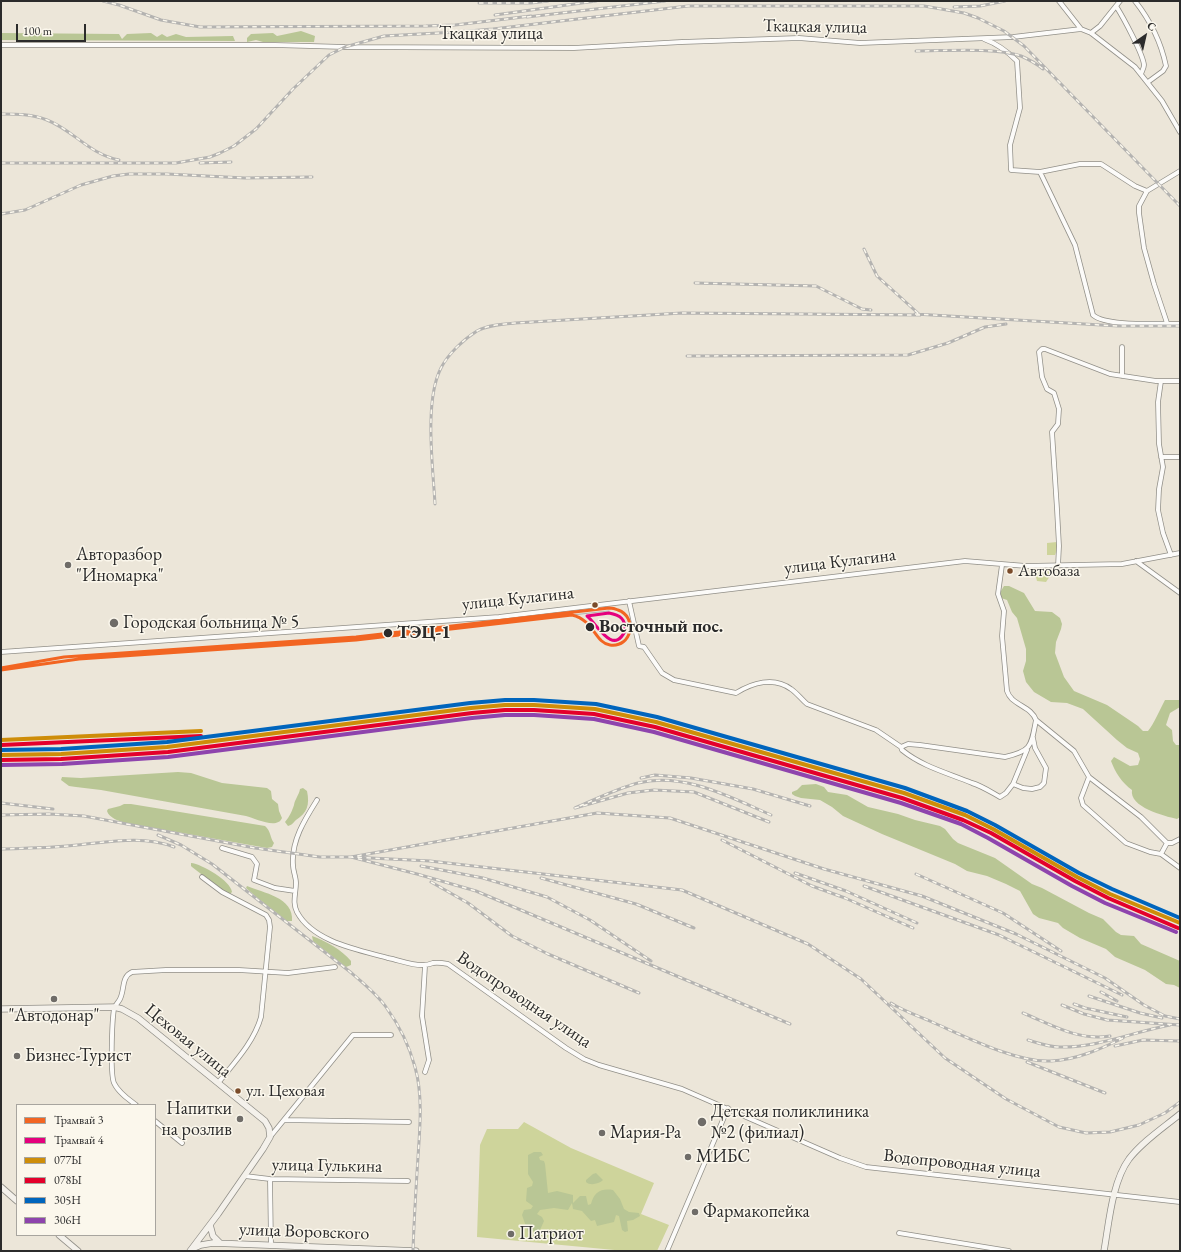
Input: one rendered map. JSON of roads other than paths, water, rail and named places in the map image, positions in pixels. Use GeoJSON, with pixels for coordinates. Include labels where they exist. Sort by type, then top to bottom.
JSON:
{"type":"FeatureCollection","features":[{"type":"Feature","properties":{"kind":"main road","name":"Цеховая улица"},"geometry":{"type":"LineString","coordinates":[[1,1009],[114,1007],[122,1009],[138,1018],[265,1121],[269,1128],[270,1137]]}},
{"type":"Feature","properties":{"kind":"main road"},"geometry":{"type":"LineString","coordinates":[[1104,1251],[1115,1194],[1123,1169],[1129,1159],[1144,1144],[1180,1114]]}},
{"type":"Feature","properties":{"kind":"main road"},"geometry":{"type":"LineString","coordinates":[[191,1250],[245,1176],[270,1137]]}},
{"type":"Feature","properties":{"kind":"main road"},"geometry":{"type":"LineString","coordinates":[[1,1187],[16,1200]]}},
{"type":"Feature","properties":{"kind":"main road"},"geometry":{"type":"LineString","coordinates":[[210,1225],[213,1236],[220,1243]]}},
{"type":"Feature","properties":{"kind":"main road"},"geometry":{"type":"LineString","coordinates":[[60,1236],[78,1251]]}},
{"type":"Feature","properties":{"kind":"main road","name":"улица Воровского"},"geometry":{"type":"LineString","coordinates":[[191,1250],[208,1243],[220,1243],[416,1251]]}},
{"type":"Feature","properties":{"kind":"street"},"geometry":{"type":"LineString","coordinates":[[1059,1],[1081,29],[1091,33],[1141,74],[1169,111],[1180,132]]}},
{"type":"Feature","properties":{"kind":"street"},"geometry":{"type":"LineString","coordinates":[[1091,33],[1100,26],[1120,1]]}},
{"type":"Feature","properties":{"kind":"street"},"geometry":{"type":"LineString","coordinates":[[1135,1],[1148,19],[1159,42],[1166,66],[1164,71],[1148,82]]}},
{"type":"Feature","properties":{"kind":"street"},"geometry":{"type":"LineString","coordinates":[[1116,6],[1123,17],[1141,57],[1144,66],[1141,74]]}},
{"type":"Feature","properties":{"kind":"street","name":"Ткацкая улица"},"geometry":{"type":"LineString","coordinates":[[1,45],[574,48],[799,38],[860,43],[1013,37],[1081,29]]}},
{"type":"Feature","properties":{"kind":"street","name":"Ткацкая улица"},"geometry":{"type":"LineString","coordinates":[[982,38],[995,43],[1017,61],[1020,108],[1010,145],[1011,170],[1040,172]]}},
{"type":"Feature","properties":{"kind":"street"},"geometry":{"type":"LineString","coordinates":[[1147,192],[1134,186],[1101,164],[1080,164],[1040,172],[1074,244],[1093,315],[1099,320],[1104,321],[1180,324]]}},
{"type":"Feature","properties":{"kind":"street"},"geometry":{"type":"LineString","coordinates":[[1167,323],[1144,248],[1139,221],[1139,206],[1147,192],[1180,171]]}},
{"type":"Feature","properties":{"kind":"street"},"geometry":{"type":"LineString","coordinates":[[1122,347],[1122,376]]}},
{"type":"Feature","properties":{"kind":"street"},"geometry":{"type":"LineString","coordinates":[[1058,566],[1059,546],[1052,432],[1058,424],[1059,409],[1054,393],[1047,389],[1042,377],[1039,352],[1042,349],[1045,349],[1110,374],[1161,381],[1180,381]]}},
{"type":"Feature","properties":{"kind":"street"},"geometry":{"type":"LineString","coordinates":[[1161,381],[1158,402],[1159,444],[1163,467],[1159,489],[1158,510],[1163,533],[1171,555]]}},
{"type":"Feature","properties":{"kind":"street"},"geometry":{"type":"LineString","coordinates":[[1161,457],[1180,457]]}},
{"type":"Feature","properties":{"kind":"street","name":"улица Кулагина"},"geometry":{"type":"LineString","coordinates":[[1,652],[499,617],[965,561],[1058,566],[1122,564],[1180,553]]}},
{"type":"Feature","properties":{"kind":"street"},"geometry":{"type":"LineString","coordinates":[[1136,561],[1180,593]]}},
{"type":"Feature","properties":{"kind":"street"},"geometry":{"type":"LineString","coordinates":[[1002,564],[998,594],[1004,611],[1002,636],[1007,691],[1011,699],[1028,709],[1036,720],[1074,751],[1089,777],[1141,818],[1167,843],[1172,843],[1180,839]]}},
{"type":"Feature","properties":{"kind":"street"},"geometry":{"type":"LineString","coordinates":[[629,601],[639,646],[644,647],[662,673],[667,677],[674,680],[736,693],[746,687],[761,682],[783,684],[792,689],[800,699],[807,704],[876,730],[901,746],[902,750],[908,755],[931,768],[974,783],[1000,797],[1006,793],[1013,784],[1033,738],[1036,720]]}},
{"type":"Feature","properties":{"kind":"street"},"geometry":{"type":"LineString","coordinates":[[1013,784],[1023,788],[1032,789],[1040,787],[1044,784],[1046,768],[1035,748],[1033,738]]}},
{"type":"Feature","properties":{"kind":"street"},"geometry":{"type":"LineString","coordinates":[[901,746],[908,744],[920,745],[1005,757],[1017,755],[1027,749]]}},
{"type":"Feature","properties":{"kind":"street"},"geometry":{"type":"LineString","coordinates":[[1089,777],[1081,798],[1083,805],[1126,843],[1150,852],[1161,854],[1180,868]]}},
{"type":"Feature","properties":{"kind":"street","name":"Водопроводная улица"},"geometry":{"type":"LineString","coordinates":[[317,800],[307,816],[295,844],[292,866],[296,881],[294,903],[298,914],[309,926],[338,944],[425,966],[440,962],[448,964],[566,1048],[584,1059],[599,1065],[682,1089],[840,1158],[866,1167],[1180,1202]]}},
{"type":"Feature","properties":{"kind":"street"},"geometry":{"type":"LineString","coordinates":[[1161,854],[1167,843]]}},
{"type":"Feature","properties":{"kind":"street"},"geometry":{"type":"LineString","coordinates":[[222,848],[252,857],[257,864],[254,880],[275,888],[295,891]]}},
{"type":"Feature","properties":{"kind":"street"},"geometry":{"type":"LineString","coordinates":[[202,876],[222,892],[266,915],[269,920],[270,927],[259,1026],[246,1047],[218,1083]]}},
{"type":"Feature","properties":{"kind":"street"},"geometry":{"type":"LineString","coordinates":[[424,1072],[429,1060],[422,1016],[425,966]]}},
{"type":"Feature","properties":{"kind":"street"},"geometry":{"type":"LineString","coordinates":[[266,972],[288,973],[335,968]]}},
{"type":"Feature","properties":{"kind":"street","name":"Цеховая улица"},"geometry":{"type":"LineString","coordinates":[[114,1007],[120,999],[125,978],[132,972],[239,970],[266,972]]}},
{"type":"Feature","properties":{"kind":"street"},"geometry":{"type":"LineString","coordinates":[[114,1007],[113,1082],[118,1090],[135,1104]]}},
{"type":"Feature","properties":{"kind":"street"},"geometry":{"type":"LineString","coordinates":[[270,1137],[353,1035],[391,1035]]}},
{"type":"Feature","properties":{"kind":"street"},"geometry":{"type":"LineString","coordinates":[[667,1251],[728,1108]]}},
{"type":"Feature","properties":{"kind":"street"},"geometry":{"type":"LineString","coordinates":[[284,1120],[409,1122]]}},
{"type":"Feature","properties":{"kind":"street"},"geometry":{"type":"LineString","coordinates":[[156,1122],[182,1143]]}},
{"type":"Feature","properties":{"kind":"street","name":"улица Гулькина"},"geometry":{"type":"LineString","coordinates":[[245,1176],[270,1179],[408,1181]]}},
{"type":"Feature","properties":{"kind":"street"},"geometry":{"type":"LineString","coordinates":[[270,1179],[271,1246]]}},
{"type":"Feature","properties":{"kind":"street"},"geometry":{"type":"LineString","coordinates":[[899,1233],[1009,1251]]}},
{"type":"Feature","properties":{"kind":"tram line","name":"3"},"geometry":{"type":"LineString","coordinates":[[1,668],[64,657],[356,637],[609,608],[613,608],[624,614],[630,625],[630,631],[627,637],[623,642],[617,645],[605,643],[590,626],[572,615],[356,640],[79,659],[1,670]]}},
{"type":"Feature","properties":{"kind":"tram line"},"geometry":{"type":"LineString","coordinates":[[572,615],[609,611]]}},
{"type":"Feature","properties":{"kind":"tram line","name":"4"},"geometry":{"type":"LineString","coordinates":[[609,613],[622,618],[625,627],[625,631],[620,638],[615,640],[605,636],[587,616],[609,613]]}},
{"type":"Feature","properties":{"kind":"railway"},"geometry":{"type":"LineString","coordinates":[[103,1],[161,20],[200,27],[426,26],[455,25],[531,16]]}},
{"type":"Feature","properties":{"kind":"railway"},"geometry":{"type":"LineString","coordinates":[[479,3],[531,3],[548,1]]}},
{"type":"Feature","properties":{"kind":"railway"},"geometry":{"type":"LineString","coordinates":[[495,15],[596,1]]}},
{"type":"Feature","properties":{"kind":"railway"},"geometry":{"type":"LineString","coordinates":[[527,17],[665,1]]}},
{"type":"Feature","properties":{"kind":"railway"},"geometry":{"type":"LineString","coordinates":[[954,7],[980,6],[1005,1]]}},
{"type":"Feature","properties":{"kind":"railway"},"geometry":{"type":"LineString","coordinates":[[1,163],[176,163],[210,157],[234,146],[256,129],[293,89],[329,55],[345,47],[384,36],[493,29],[688,6],[924,6],[964,13],[978,18],[1004,31],[1024,46],[1180,206]]}},
{"type":"Feature","properties":{"kind":"railway"},"geometry":{"type":"LineString","coordinates":[[916,51],[998,51],[1021,56],[1043,69]]}},
{"type":"Feature","properties":{"kind":"railway"},"geometry":{"type":"LineString","coordinates":[[1,114],[30,115],[47,120],[56,124],[99,153],[119,160]]}},
{"type":"Feature","properties":{"kind":"railway"},"geometry":{"type":"LineString","coordinates":[[200,163],[231,162]]}},
{"type":"Feature","properties":{"kind":"railway"},"geometry":{"type":"LineString","coordinates":[[1,214],[25,210],[81,185],[113,176],[129,174],[167,174],[245,178],[312,177]]}},
{"type":"Feature","properties":{"kind":"railway"},"geometry":{"type":"LineString","coordinates":[[864,249],[877,276],[920,315]]}},
{"type":"Feature","properties":{"kind":"railway"},"geometry":{"type":"LineString","coordinates":[[695,283],[816,286],[862,309],[871,310]]}},
{"type":"Feature","properties":{"kind":"railway"},"geometry":{"type":"LineString","coordinates":[[435,504],[431,416],[436,382],[441,368],[452,352],[467,338],[486,327],[515,323],[682,313],[920,315]]}},
{"type":"Feature","properties":{"kind":"railway"},"geometry":{"type":"LineString","coordinates":[[915,314],[1118,326],[1180,326]]}},
{"type":"Feature","properties":{"kind":"railway"},"geometry":{"type":"LineString","coordinates":[[687,356],[908,355],[948,343],[985,327],[1006,324]]}},
{"type":"Feature","properties":{"kind":"railway"},"geometry":{"type":"LineString","coordinates":[[641,778],[655,775],[691,778],[753,789],[810,806]]}},
{"type":"Feature","properties":{"kind":"railway"},"geometry":{"type":"LineString","coordinates":[[769,822],[694,792],[654,790],[628,793],[575,808],[630,785],[655,780],[672,781],[706,788],[771,815]]}},
{"type":"Feature","properties":{"kind":"railway"},"geometry":{"type":"LineString","coordinates":[[1,803],[53,809]]}},
{"type":"Feature","properties":{"kind":"railway"},"geometry":{"type":"LineString","coordinates":[[1,815],[49,814],[84,816],[255,848],[320,857],[351,857],[597,813],[670,818],[824,869],[922,896],[1016,934],[1105,978],[1144,1005],[1165,1016],[1180,1019]]}},
{"type":"Feature","properties":{"kind":"railway"},"geometry":{"type":"LineString","coordinates":[[158,835],[181,845],[212,864],[349,971],[378,997],[395,1021],[410,1051],[418,1078],[420,1100],[413,1251]]}},
{"type":"Feature","properties":{"kind":"railway"},"geometry":{"type":"LineString","coordinates":[[1,849],[58,847],[126,840],[150,841],[174,847]]}},
{"type":"Feature","properties":{"kind":"railway"},"geometry":{"type":"LineString","coordinates":[[722,840],[812,886],[845,898],[913,928]]}},
{"type":"Feature","properties":{"kind":"railway"},"geometry":{"type":"LineString","coordinates":[[790,1024],[476,891],[351,857],[430,861],[682,890],[808,944],[861,979],[945,1058],[1006,1099],[1059,1127],[1086,1133],[1110,1132],[1139,1125],[1165,1113],[1180,1102]]}},
{"type":"Feature","properties":{"kind":"railway"},"geometry":{"type":"LineString","coordinates":[[421,866],[483,878],[547,897],[590,920],[651,961]]}},
{"type":"Feature","properties":{"kind":"railway"},"geometry":{"type":"LineString","coordinates":[[795,873],[846,891],[917,923]]}},
{"type":"Feature","properties":{"kind":"railway"},"geometry":{"type":"LineString","coordinates":[[916,874],[1003,913],[1061,951]]}},
{"type":"Feature","properties":{"kind":"railway"},"geometry":{"type":"LineString","coordinates":[[541,878],[636,904],[694,928]]}},
{"type":"Feature","properties":{"kind":"railway"},"geometry":{"type":"LineString","coordinates":[[431,882],[468,903],[512,936],[548,954],[639,993]]}},
{"type":"Feature","properties":{"kind":"railway"},"geometry":{"type":"LineString","coordinates":[[864,886],[999,935],[1122,995]]}},
{"type":"Feature","properties":{"kind":"railway"},"geometry":{"type":"LineString","coordinates":[[1101,992],[1117,1001]]}},
{"type":"Feature","properties":{"kind":"railway"},"geometry":{"type":"LineString","coordinates":[[1089,996],[1140,1013],[1162,1018]]}},
{"type":"Feature","properties":{"kind":"railway"},"geometry":{"type":"LineString","coordinates":[[891,1003],[991,1048],[1023,1058],[1051,1061],[1070,1059],[1097,1050],[1123,1038]]}},
{"type":"Feature","properties":{"kind":"railway"},"geometry":{"type":"LineString","coordinates":[[1074,1004],[1085,1008],[1127,1017]]}},
{"type":"Feature","properties":{"kind":"railway"},"geometry":{"type":"LineString","coordinates":[[1062,1005],[1084,1014],[1107,1020],[1180,1025]]}},
{"type":"Feature","properties":{"kind":"railway"},"geometry":{"type":"LineString","coordinates":[[1023,1013],[1065,1031],[1076,1034],[1098,1037],[1110,1036]]}},
{"type":"Feature","properties":{"kind":"railway"},"geometry":{"type":"LineString","coordinates":[[1028,1040],[1044,1045],[1073,1047],[1101,1042],[1170,1025]]}},
{"type":"Feature","properties":{"kind":"railway"},"geometry":{"type":"LineString","coordinates":[[1115,1046],[1143,1040],[1180,1041]]}},
{"type":"Feature","properties":{"kind":"railway"},"geometry":{"type":"LineString","coordinates":[[1027,1062],[1105,1093]]}},
{"type":"Feature","properties":{"kind":"place","name":"Авторазбор \"Иномарка\""},"geometry":{"type":"Point","coordinates":[68,565]}},
{"type":"Feature","properties":{"kind":"place","name":"Автобаза"},"geometry":{"type":"Point","coordinates":[1010,571]}},
{"type":"Feature","properties":{"kind":"place","name":"Городская больница № 5"},"geometry":{"type":"Point","coordinates":[114,623]}},
{"type":"Feature","properties":{"kind":"place","name":"Восточный пос."},"geometry":{"type":"Point","coordinates":[590,627]}},
{"type":"Feature","properties":{"kind":"place","name":"ТЭЦ-1"},"geometry":{"type":"Point","coordinates":[388,633]}},
{"type":"Feature","properties":{"kind":"place","name":"\"Автодонар\""},"geometry":{"type":"Point","coordinates":[54,999]}},
{"type":"Feature","properties":{"kind":"place","name":"Бизнес-Турист"},"geometry":{"type":"Point","coordinates":[17,1056]}},
{"type":"Feature","properties":{"kind":"place","name":"ул. Цеховая"},"geometry":{"type":"Point","coordinates":[238,1091]}},
{"type":"Feature","properties":{"kind":"place","name":"Напитки на розлив"},"geometry":{"type":"Point","coordinates":[240,1119]}},
{"type":"Feature","properties":{"kind":"place","name":"Детская поликлиника №2 (филиал)"},"geometry":{"type":"Point","coordinates":[702,1122]}},
{"type":"Feature","properties":{"kind":"place","name":"Мария-Ра"},"geometry":{"type":"Point","coordinates":[602,1133]}},
{"type":"Feature","properties":{"kind":"place","name":"МИБС"},"geometry":{"type":"Point","coordinates":[688,1157]}},
{"type":"Feature","properties":{"kind":"place","name":"Фармакопейка"},"geometry":{"type":"Point","coordinates":[695,1212]}},
{"type":"Feature","properties":{"kind":"place","name":"Патриот"},"geometry":{"type":"Point","coordinates":[511,1234]}}]}
